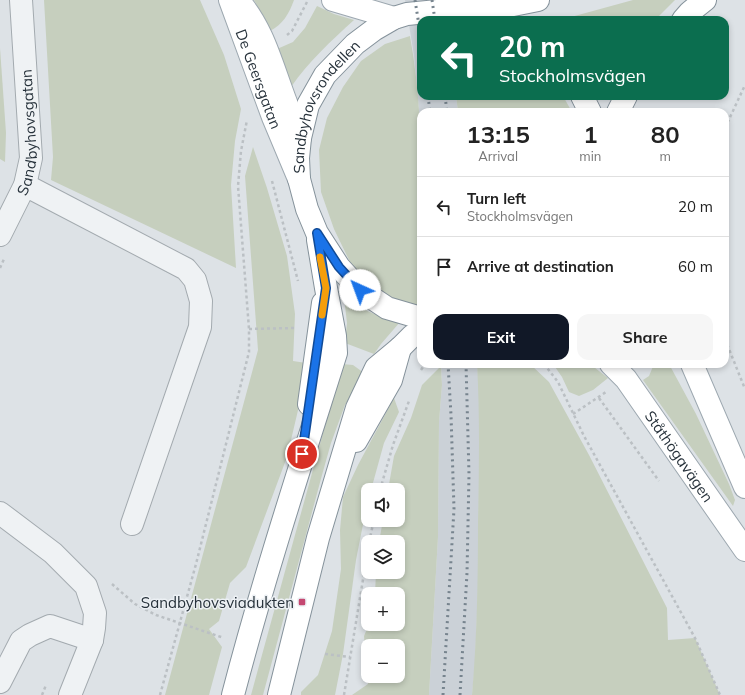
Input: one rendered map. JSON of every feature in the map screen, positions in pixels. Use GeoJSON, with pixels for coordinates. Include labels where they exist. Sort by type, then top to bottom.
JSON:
{"type":"FeatureCollection","features":[{"type":"Feature","properties":{"kind":"main road","name":"De Geersgatan"},"geometry":{"type":"LineString","coordinates":[[230,0],[273,117],[299,180]]}},
{"type":"Feature","properties":{"kind":"main road","name":"De Geersgatan"},"geometry":{"type":"LineString","coordinates":[[238,0],[248,11],[266,46],[300,138]]}},
{"type":"Feature","properties":{"kind":"main road"},"geometry":{"type":"LineString","coordinates":[[333,0],[394,18]]}},
{"type":"Feature","properties":{"kind":"main road","name":"Sandbyhovsrondellen"},"geometry":{"type":"LineString","coordinates":[[417,317],[387,308],[360,290],[339,267],[317,233],[307,209],[299,180],[298,158],[300,138],[308,104],[325,75],[355,44],[375,29],[394,18],[407,14],[447,10],[493,15],[538,0]]}},
{"type":"Feature","properties":{"kind":"main road"},"geometry":{"type":"LineString","coordinates":[[686,16],[705,0]]}},
{"type":"Feature","properties":{"kind":"main road"},"geometry":{"type":"LineString","coordinates":[[233,695],[282,523],[300,468],[326,288],[317,233]]}},
{"type":"Feature","properties":{"kind":"main road"},"geometry":{"type":"LineString","coordinates":[[279,695],[318,538],[357,408],[376,368],[417,333]]}},
{"type":"Feature","properties":{"kind":"main road","name":"Ståthögavägen"},"geometry":{"type":"LineString","coordinates":[[615,368],[626,379],[745,550]]}},
{"type":"Feature","properties":{"kind":"main road"},"geometry":{"type":"LineString","coordinates":[[694,368],[745,487]]}},
{"type":"Feature","properties":{"kind":"street","name":"Sandbyhovsgatan"},"geometry":{"type":"LineString","coordinates":[[0,235],[25,185],[31,158],[21,0]]}},
{"type":"Feature","properties":{"kind":"street"},"geometry":{"type":"LineString","coordinates":[[25,185],[186,269],[195,280],[201,301],[200,327],[132,524]]}},
{"type":"Feature","properties":{"kind":"street"},"geometry":{"type":"LineString","coordinates":[[0,513],[53,553],[86,586],[95,613],[92,640],[70,695]]}},
{"type":"Feature","properties":{"kind":"street"},"geometry":{"type":"LineString","coordinates":[[0,682],[21,640],[30,635],[50,626],[92,640]]}},
{"type":"Feature","properties":{"kind":"path"},"geometry":{"type":"LineString","coordinates":[[729,119],[745,85]]}},
{"type":"Feature","properties":{"kind":"path"},"geometry":{"type":"LineString","coordinates":[[160,695],[180,624],[250,352],[238,186],[241,151],[248,116]]}},
{"type":"Feature","properties":{"kind":"path"},"geometry":{"type":"LineString","coordinates":[[270,177],[299,283]]}},
{"type":"Feature","properties":{"kind":"path"},"geometry":{"type":"LineString","coordinates":[[249,329],[291,328]]}},
{"type":"Feature","properties":{"kind":"path"},"geometry":{"type":"LineString","coordinates":[[729,348],[745,388]]}},
{"type":"Feature","properties":{"kind":"path"},"geometry":{"type":"LineString","coordinates":[[419,374],[422,368]]}},
{"type":"Feature","properties":{"kind":"path"},"geometry":{"type":"LineString","coordinates":[[547,368],[558,382],[588,443],[695,638],[720,695]]}},
{"type":"Feature","properties":{"kind":"path"},"geometry":{"type":"LineString","coordinates":[[382,483],[393,445],[411,395]]}},
{"type":"Feature","properties":{"kind":"path"},"geometry":{"type":"LineString","coordinates":[[599,398],[658,481]]}},
{"type":"Feature","properties":{"kind":"path"},"geometry":{"type":"LineString","coordinates":[[344,695],[363,579]]}},
{"type":"Feature","properties":{"kind":"path"},"geometry":{"type":"LineString","coordinates":[[180,624],[226,639]]}},
{"type":"Feature","properties":{"kind":"path"},"geometry":{"type":"LineString","coordinates":[[324,654],[350,657]]}},
{"type":"Feature","properties":{"kind":"shaded area"},"geometry":{"type":"Polygon","coordinates":[[[405,0],[445,0],[426,16],[417,16],[417,89],[414,56],[405,0]]]}},
{"type":"Feature","properties":{"kind":"shaded area"},"geometry":{"type":"Polygon","coordinates":[[[418,100],[456,100],[458,108],[419,108],[418,100]]]}},
{"type":"Feature","properties":{"kind":"shaded area"},"geometry":{"type":"Polygon","coordinates":[[[441,368],[477,368],[479,389],[478,588],[475,664],[472,695],[429,695],[438,537],[439,422],[442,385],[441,368]]]}},
{"type":"Feature","properties":{"kind":"green space"},"geometry":{"type":"Polygon","coordinates":[[[44,0],[200,0],[224,55],[241,109],[235,141],[231,185],[236,268],[51,180],[53,157],[44,0]]]}},
{"type":"Feature","properties":{"kind":"green space"},"geometry":{"type":"Polygon","coordinates":[[[254,0],[294,0],[285,18],[279,25],[270,31],[254,0]]]}},
{"type":"Feature","properties":{"kind":"green space"},"geometry":{"type":"Polygon","coordinates":[[[633,0],[675,0],[659,16],[575,16],[633,0]]]}},
{"type":"Feature","properties":{"kind":"green space"},"geometry":{"type":"Polygon","coordinates":[[[317,6],[334,14],[354,20],[313,60],[291,87],[277,49],[293,42],[305,28],[317,6]]]}},
{"type":"Feature","properties":{"kind":"green space"},"geometry":{"type":"Polygon","coordinates":[[[410,36],[415,69],[418,108],[417,108],[417,305],[404,303],[385,294],[366,280],[350,262],[334,229],[321,192],[319,150],[327,118],[343,87],[361,61],[385,44],[410,36]]]}},
{"type":"Feature","properties":{"kind":"green space"},"geometry":{"type":"Polygon","coordinates":[[[0,48],[6,133],[5,162],[0,159],[0,48]]]}},
{"type":"Feature","properties":{"kind":"green space"},"geometry":{"type":"Polygon","coordinates":[[[456,100],[565,100],[570,108],[458,108],[456,100]]]}},
{"type":"Feature","properties":{"kind":"green space"},"geometry":{"type":"Polygon","coordinates":[[[253,147],[287,256],[295,314],[293,361],[306,363],[303,389],[287,457],[246,567],[230,583],[219,621],[209,629],[222,647],[209,695],[165,695],[258,350],[245,176],[253,147]]]}},
{"type":"Feature","properties":{"kind":"green space"},"geometry":{"type":"Polygon","coordinates":[[[347,296],[366,310],[400,322],[374,354],[345,343],[347,323],[344,297],[347,296]]]}},
{"type":"Feature","properties":{"kind":"green space"},"geometry":{"type":"Polygon","coordinates":[[[342,364],[353,365],[364,373],[345,405],[331,443],[263,695],[251,695],[342,364]]]}},
{"type":"Feature","properties":{"kind":"green space"},"geometry":{"type":"Polygon","coordinates":[[[439,368],[441,368],[442,385],[439,422],[438,537],[429,695],[352,695],[368,683],[405,683],[405,639],[364,639],[364,636],[366,631],[405,631],[405,587],[375,587],[376,579],[405,579],[405,535],[380,535],[382,527],[405,527],[405,483],[389,483],[394,456],[411,418],[422,385],[439,368]]]}},
{"type":"Feature","properties":{"kind":"green space"},"geometry":{"type":"Polygon","coordinates":[[[477,368],[534,368],[549,382],[589,455],[667,608],[668,640],[695,638],[720,695],[472,695],[478,565],[479,403],[477,368]]]}},
{"type":"Feature","properties":{"kind":"green space"},"geometry":{"type":"Polygon","coordinates":[[[556,368],[595,368],[608,378],[593,390],[579,396],[569,392],[556,368]]]}},
{"type":"Feature","properties":{"kind":"green space"},"geometry":{"type":"Polygon","coordinates":[[[652,368],[671,368],[696,414],[729,484],[735,500],[733,506],[643,380],[649,376],[652,368]]]}},
{"type":"Feature","properties":{"kind":"green space"},"geometry":{"type":"Polygon","coordinates":[[[394,398],[399,412],[384,443],[373,483],[361,483],[361,527],[362,527],[356,560],[343,654],[335,695],[301,695],[301,692],[318,675],[332,631],[341,569],[340,530],[343,497],[358,465],[394,398]]]}},
{"type":"Feature","properties":{"kind":"railway"},"geometry":{"type":"LineString","coordinates":[[415,0],[418,16]]}},
{"type":"Feature","properties":{"kind":"railway"},"geometry":{"type":"LineString","coordinates":[[432,0],[434,16]]}},
{"type":"Feature","properties":{"kind":"railway"},"geometry":{"type":"LineString","coordinates":[[428,100],[430,108]]}},
{"type":"Feature","properties":{"kind":"railway"},"geometry":{"type":"LineString","coordinates":[[446,100],[446,108]]}},
{"type":"Feature","properties":{"kind":"railway"},"geometry":{"type":"LineString","coordinates":[[443,695],[454,509],[448,368]]}},
{"type":"Feature","properties":{"kind":"railway"},"geometry":{"type":"LineString","coordinates":[[460,695],[467,573],[469,474],[466,368]]}},
{"type":"Feature","properties":{"kind":"slow traffic"},"geometry":{"type":"LineString","coordinates":[[320,257],[326,288],[322,315]]}},
{"type":"Feature","properties":{"kind":"place","name":"Sandbyhovsviadukten"},"geometry":{"type":"Point","coordinates":[302,602]}},
{"type":"Feature","properties":{"kind":"route"},"geometry":{"type":"LineString","coordinates":[[302,454],[326,288],[317,233],[339,267],[360,290]]}}]}
